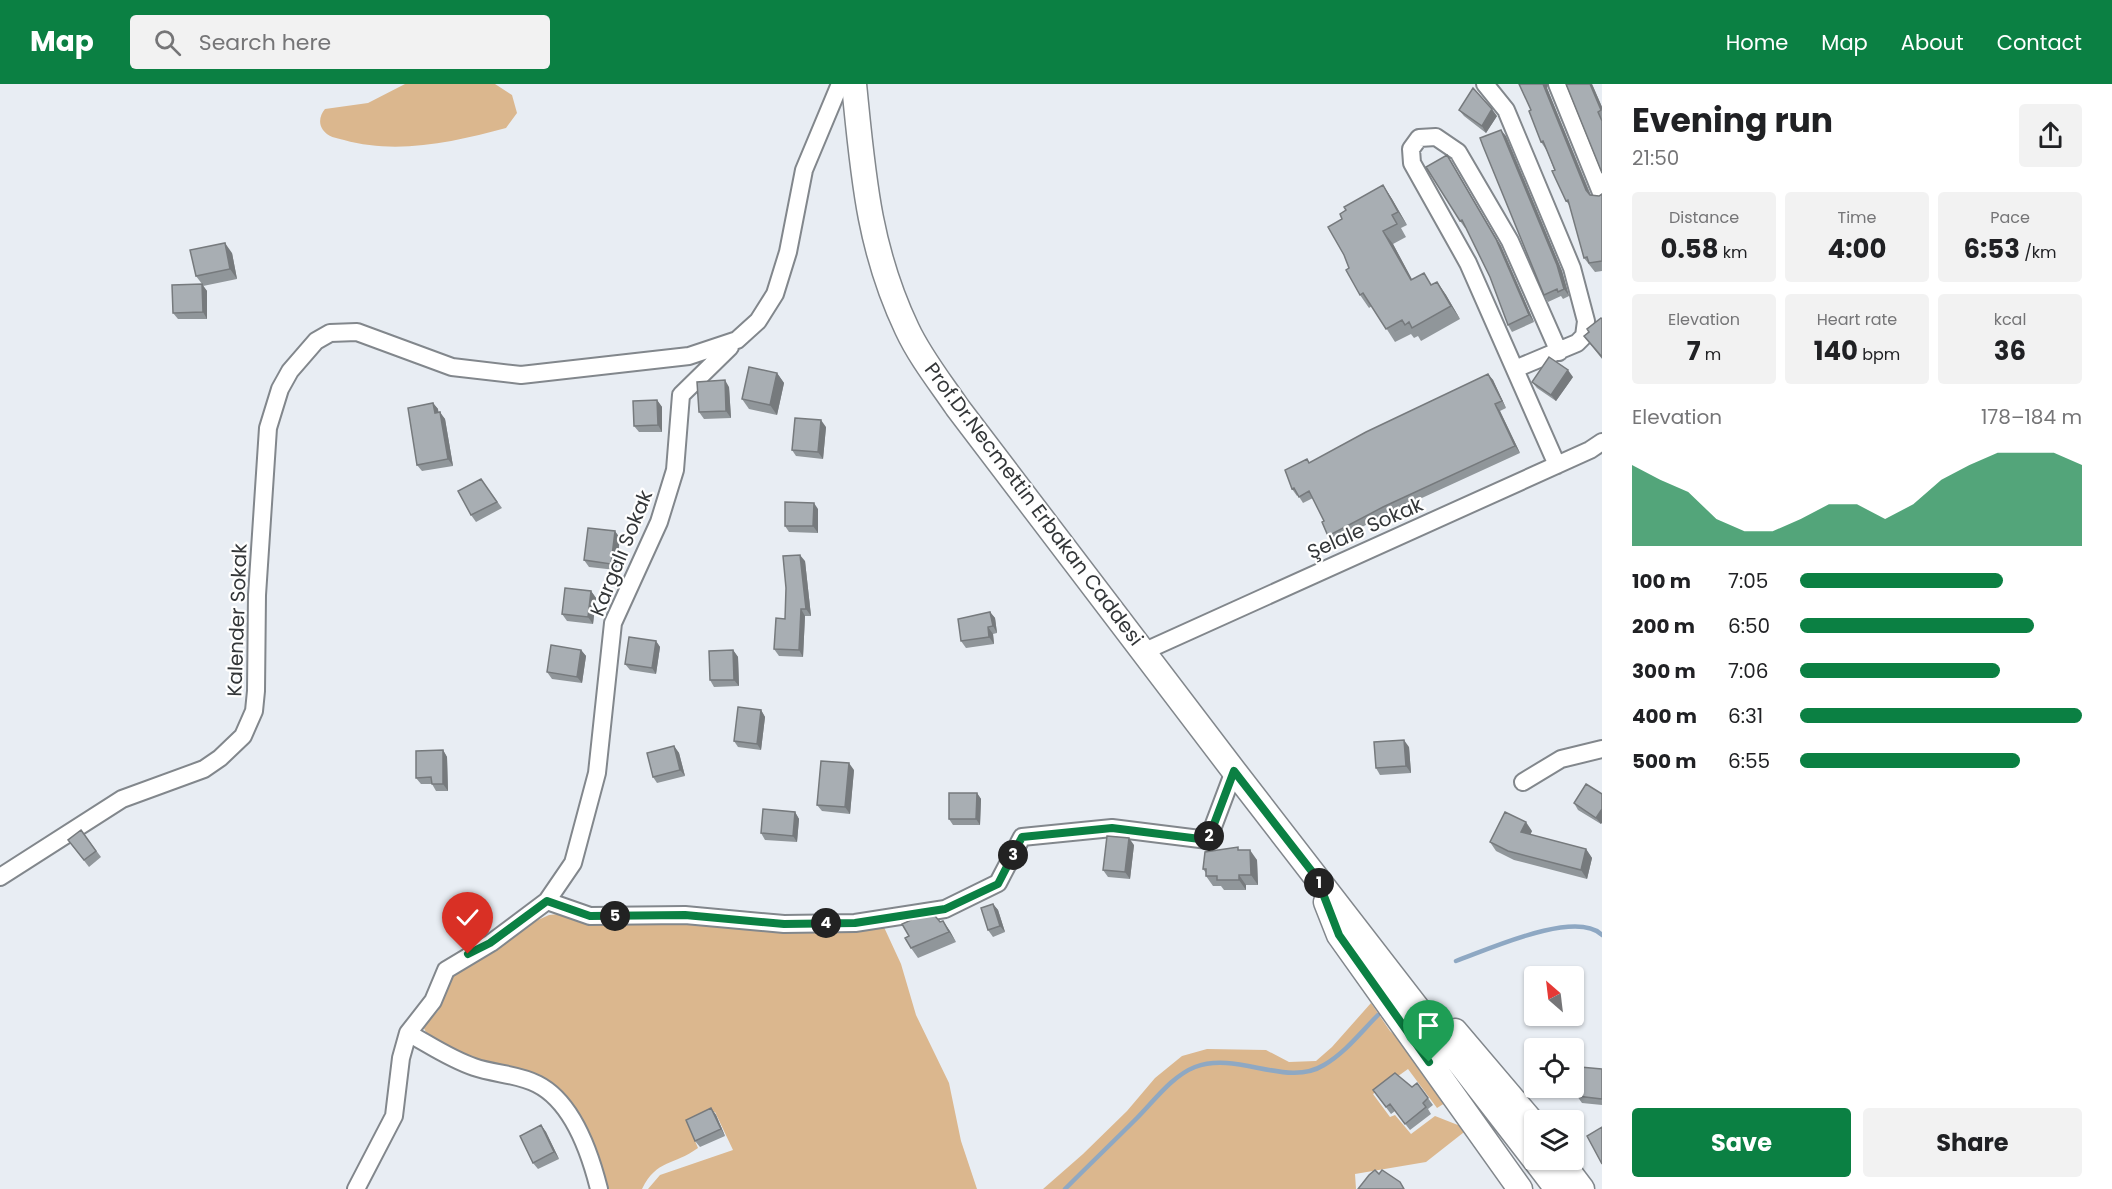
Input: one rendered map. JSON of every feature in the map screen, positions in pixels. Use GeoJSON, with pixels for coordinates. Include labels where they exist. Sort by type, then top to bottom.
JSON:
{"type":"FeatureCollection","features":[{"type":"Feature","properties":{"kind":"main road","name":"Prof.Dr.Necmettin Erbakan Caddesi"},"geometry":{"type":"LineString","coordinates":[[854,84],[866,199],[872,231],[881,265],[908,332],[957,407],[1145,651],[1234,771],[1524,1145]]}},
{"type":"Feature","properties":{"kind":"main road","name":"Prof.Dr.Necmettin Erbakan Caddesi"},"geometry":{"type":"LineString","coordinates":[[1317,878],[1358,917],[1524,1112]]}},
{"type":"Feature","properties":{"kind":"main road","name":"Prof.Dr.Necmettin Erbakan Caddesi"},"geometry":{"type":"LineString","coordinates":[[1317,878],[1339,935],[1520,1189]]}},
{"type":"Feature","properties":{"kind":"main road","name":"Prof.Dr.Necmettin Erbakan Caddesi"},"geometry":{"type":"LineString","coordinates":[[1543,1170],[1557,1189]]}},
{"type":"Feature","properties":{"kind":"main road"},"geometry":{"type":"LineString","coordinates":[[1568,1170],[1582,1189]]}},
{"type":"Feature","properties":{"kind":"street","name":"Kargalı Sokak"},"geometry":{"type":"LineString","coordinates":[[408,1033],[433,1001],[446,970],[490,943],[547,901],[573,863],[597,773],[613,623],[659,522],[675,470],[681,395],[758,321],[775,294],[788,252],[804,170],[840,84]]}},
{"type":"Feature","properties":{"kind":"street"},"geometry":{"type":"LineString","coordinates":[[1485,84],[1506,110],[1580,293],[1586,321],[1584,336],[1577,343],[1515,369]]}},
{"type":"Feature","properties":{"kind":"street"},"geometry":{"type":"LineString","coordinates":[[1557,84],[1602,195]]}},
{"type":"Feature","properties":{"kind":"street"},"geometry":{"type":"LineString","coordinates":[[1557,465],[1468,263],[1412,163],[1411,149],[1419,138],[1436,137],[1458,152],[1510,241],[1559,352]]}},
{"type":"Feature","properties":{"kind":"street","name":"Kalender Sokak"},"geometry":{"type":"LineString","coordinates":[[0,877],[122,799],[204,769],[220,758],[243,736],[254,711],[256,691],[257,595],[268,428],[280,389],[290,371],[316,341],[330,333],[357,332],[452,367],[521,375],[689,356],[737,340]]}},
{"type":"Feature","properties":{"kind":"street","name":"Şelale Sokak"},"geometry":{"type":"LineString","coordinates":[[1145,651],[1557,465],[1602,442]]}},
{"type":"Feature","properties":{"kind":"street"},"geometry":{"type":"LineString","coordinates":[[1523,782],[1561,759],[1602,749]]}},
{"type":"Feature","properties":{"kind":"street"},"geometry":{"type":"LineString","coordinates":[[547,901],[590,916],[685,915],[784,924],[855,923],[945,909],[998,884],[1022,837],[1112,828],[1208,840],[1234,771]]}},
{"type":"Feature","properties":{"kind":"street"},"geometry":{"type":"LineString","coordinates":[[357,1189],[394,1116],[401,1058],[408,1033],[457,1060],[491,1072],[536,1083],[548,1091],[562,1106],[579,1134],[599,1189]]}},
{"type":"Feature","properties":{"kind":"shaded area"},"geometry":{"type":"Polygon","coordinates":[[[405,84],[495,84],[512,95],[517,113],[506,128],[425,145],[364,144],[330,136],[320,125],[325,109],[368,103],[405,84]]]}},
{"type":"Feature","properties":{"kind":"shaded area"},"geometry":{"type":"Polygon","coordinates":[[[559,914],[594,925],[648,920],[883,925],[901,964],[916,1015],[949,1083],[961,1141],[977,1189],[648,1189],[660,1175],[733,1150],[715,1112],[688,1124],[698,1148],[654,1172],[642,1189],[608,1189],[594,1147],[580,1118],[563,1094],[553,1085],[540,1078],[462,1056],[431,1039],[423,1026],[438,1011],[453,976],[460,968],[538,920],[559,914]]]}},
{"type":"Feature","properties":{"kind":"shaded area"},"geometry":{"type":"Polygon","coordinates":[[[1371,1003],[1390,1031],[1423,1060],[1453,1098],[1437,1108],[1408,1069],[1373,1094],[1390,1117],[1395,1115],[1411,1134],[1435,1116],[1468,1129],[1426,1162],[1355,1174],[1356,1189],[1043,1189],[1127,1111],[1155,1078],[1182,1056],[1207,1049],[1266,1050],[1289,1062],[1316,1061],[1332,1047],[1371,1003]]]}},
{"type":"Feature","properties":{"kind":"building"},"geometry":{"type":"Polygon","coordinates":[[[1519,84],[1543,84],[1586,190],[1590,195],[1602,194],[1602,261],[1589,263],[1587,257],[1584,258],[1568,200],[1566,201],[1552,171],[1555,170],[1543,141],[1541,142],[1529,111],[1531,110],[1519,84]]]}},
{"type":"Feature","properties":{"kind":"building"},"geometry":{"type":"Polygon","coordinates":[[[1566,84],[1590,84],[1601,110],[1598,112],[1602,121],[1602,173],[1566,84]]]}},
{"type":"Feature","properties":{"kind":"building"},"geometry":{"type":"Polygon","coordinates":[[[1473,88],[1492,109],[1482,126],[1459,110],[1473,88]]]}},
{"type":"Feature","properties":{"kind":"building"},"geometry":{"type":"Polygon","coordinates":[[[1501,130],[1557,265],[1564,289],[1558,292],[1557,289],[1544,295],[1480,138],[1501,130]]]}},
{"type":"Feature","properties":{"kind":"building"},"geometry":{"type":"Polygon","coordinates":[[[1447,155],[1496,239],[1529,315],[1508,325],[1490,277],[1462,220],[1460,221],[1426,167],[1447,155]]]}},
{"type":"Feature","properties":{"kind":"building"},"geometry":{"type":"Polygon","coordinates":[[[1383,185],[1398,212],[1392,215],[1397,224],[1383,231],[1411,280],[1424,273],[1431,285],[1437,282],[1451,306],[1412,328],[1409,322],[1405,325],[1402,320],[1386,329],[1363,293],[1360,295],[1346,270],[1349,268],[1344,255],[1328,227],[1342,219],[1340,214],[1346,210],[1344,207],[1383,185]]]}},
{"type":"Feature","properties":{"kind":"building"},"geometry":{"type":"Polygon","coordinates":[[[225,243],[230,269],[196,276],[190,250],[225,243]]]}},
{"type":"Feature","properties":{"kind":"building"},"geometry":{"type":"Polygon","coordinates":[[[202,284],[203,312],[173,313],[172,285],[202,284]]]}},
{"type":"Feature","properties":{"kind":"building"},"geometry":{"type":"Polygon","coordinates":[[[1601,318],[1602,357],[1584,336],[1589,332],[1587,329],[1601,318]]]}},
{"type":"Feature","properties":{"kind":"building"},"geometry":{"type":"Polygon","coordinates":[[[1549,357],[1568,370],[1551,395],[1532,382],[1549,357]]]}},
{"type":"Feature","properties":{"kind":"building"},"geometry":{"type":"Polygon","coordinates":[[[749,367],[777,373],[770,405],[742,399],[749,367]]]}},
{"type":"Feature","properties":{"kind":"building"},"geometry":{"type":"Polygon","coordinates":[[[1488,374],[1502,401],[1495,404],[1515,446],[1383,507],[1328,536],[1322,522],[1324,521],[1309,491],[1299,497],[1294,488],[1292,489],[1285,470],[1307,459],[1309,463],[1366,432],[1488,374]]]}},
{"type":"Feature","properties":{"kind":"building"},"geometry":{"type":"Polygon","coordinates":[[[725,380],[726,411],[699,412],[697,382],[725,380]]]}},
{"type":"Feature","properties":{"kind":"building"},"geometry":{"type":"Polygon","coordinates":[[[657,400],[658,425],[634,426],[633,401],[657,400]]]}},
{"type":"Feature","properties":{"kind":"building"},"geometry":{"type":"Polygon","coordinates":[[[433,403],[435,413],[440,412],[448,459],[417,465],[408,408],[433,403]]]}},
{"type":"Feature","properties":{"kind":"building"},"geometry":{"type":"Polygon","coordinates":[[[795,418],[821,420],[818,452],[792,450],[795,418]]]}},
{"type":"Feature","properties":{"kind":"building"},"geometry":{"type":"Polygon","coordinates":[[[481,479],[497,502],[471,515],[458,491],[481,479]]]}},
{"type":"Feature","properties":{"kind":"building"},"geometry":{"type":"Polygon","coordinates":[[[785,502],[814,503],[813,526],[785,526],[785,502]]]}},
{"type":"Feature","properties":{"kind":"building"},"geometry":{"type":"Polygon","coordinates":[[[588,528],[615,531],[611,564],[584,560],[588,528]]]}},
{"type":"Feature","properties":{"kind":"building"},"geometry":{"type":"Polygon","coordinates":[[[800,555],[806,609],[801,609],[799,650],[774,649],[776,618],[785,619],[786,588],[783,556],[800,555]]]}},
{"type":"Feature","properties":{"kind":"building"},"geometry":{"type":"Polygon","coordinates":[[[565,588],[591,591],[588,617],[562,614],[565,588]]]}},
{"type":"Feature","properties":{"kind":"building"},"geometry":{"type":"Polygon","coordinates":[[[990,612],[993,626],[988,627],[989,637],[961,641],[958,619],[990,612]]]}},
{"type":"Feature","properties":{"kind":"building"},"geometry":{"type":"Polygon","coordinates":[[[629,637],[656,641],[652,668],[625,664],[629,637]]]}},
{"type":"Feature","properties":{"kind":"building"},"geometry":{"type":"Polygon","coordinates":[[[551,645],[581,650],[577,677],[547,672],[551,645]]]}},
{"type":"Feature","properties":{"kind":"building"},"geometry":{"type":"Polygon","coordinates":[[[733,650],[734,680],[710,680],[709,651],[733,650]]]}},
{"type":"Feature","properties":{"kind":"building"},"geometry":{"type":"Polygon","coordinates":[[[738,707],[761,710],[757,744],[734,741],[738,707]]]}},
{"type":"Feature","properties":{"kind":"building"},"geometry":{"type":"Polygon","coordinates":[[[1404,740],[1406,766],[1376,768],[1374,742],[1404,740]]]}},
{"type":"Feature","properties":{"kind":"building"},"geometry":{"type":"Polygon","coordinates":[[[674,746],[680,770],[653,777],[647,753],[674,746]]]}},
{"type":"Feature","properties":{"kind":"building"},"geometry":{"type":"Polygon","coordinates":[[[443,750],[443,784],[432,784],[431,777],[416,778],[416,751],[443,750]]]}},
{"type":"Feature","properties":{"kind":"building"},"geometry":{"type":"Polygon","coordinates":[[[821,761],[849,763],[845,807],[817,805],[821,761]]]}},
{"type":"Feature","properties":{"kind":"building"},"geometry":{"type":"Polygon","coordinates":[[[1586,784],[1602,794],[1602,809],[1596,818],[1574,803],[1586,784]]]}},
{"type":"Feature","properties":{"kind":"building"},"geometry":{"type":"Polygon","coordinates":[[[949,793],[977,793],[976,819],[949,819],[949,793]]]}},
{"type":"Feature","properties":{"kind":"building"},"geometry":{"type":"Polygon","coordinates":[[[763,809],[795,812],[793,836],[761,833],[763,809]]]}},
{"type":"Feature","properties":{"kind":"building"},"geometry":{"type":"Polygon","coordinates":[[[1505,812],[1526,822],[1521,832],[1586,849],[1581,870],[1508,851],[1490,842],[1505,812]]]}},
{"type":"Feature","properties":{"kind":"building"},"geometry":{"type":"Polygon","coordinates":[[[81,830],[96,851],[84,860],[68,840],[81,830]]]}},
{"type":"Feature","properties":{"kind":"building"},"geometry":{"type":"Polygon","coordinates":[[[1107,836],[1129,838],[1125,872],[1103,870],[1107,836]]]}},
{"type":"Feature","properties":{"kind":"building"},"geometry":{"type":"Polygon","coordinates":[[[1238,847],[1238,850],[1250,850],[1251,875],[1239,875],[1239,880],[1217,880],[1217,876],[1206,876],[1206,869],[1203,869],[1205,852],[1238,847]]]}},
{"type":"Feature","properties":{"kind":"building"},"geometry":{"type":"Polygon","coordinates":[[[993,904],[1000,926],[988,930],[981,908],[993,904]]]}},
{"type":"Feature","properties":{"kind":"building"},"geometry":{"type":"Polygon","coordinates":[[[931,911],[940,922],[943,921],[949,932],[911,948],[905,938],[909,936],[902,924],[931,911]]]}},
{"type":"Feature","properties":{"kind":"building"},"geometry":{"type":"Polygon","coordinates":[[[1584,1067],[1602,1069],[1602,1099],[1584,1097],[1584,1067]]]}},
{"type":"Feature","properties":{"kind":"building"},"geometry":{"type":"Polygon","coordinates":[[[1395,1073],[1412,1087],[1417,1083],[1428,1098],[1423,1103],[1426,1107],[1405,1124],[1390,1104],[1386,1107],[1373,1090],[1395,1073]]]}},
{"type":"Feature","properties":{"kind":"building"},"geometry":{"type":"Polygon","coordinates":[[[711,1108],[721,1129],[695,1141],[686,1120],[711,1108]]]}},
{"type":"Feature","properties":{"kind":"building"},"geometry":{"type":"Polygon","coordinates":[[[541,1125],[554,1152],[533,1163],[520,1136],[541,1125]]]}},
{"type":"Feature","properties":{"kind":"building"},"geometry":{"type":"Polygon","coordinates":[[[1602,1127],[1602,1164],[1587,1136],[1602,1127]]]}},
{"type":"Feature","properties":{"kind":"building"},"geometry":{"type":"Polygon","coordinates":[[[1375,1170],[1379,1174],[1382,1170],[1400,1182],[1404,1189],[1358,1189],[1375,1170]]]}},
{"type":"Feature","properties":{"kind":"waterway"},"geometry":{"type":"LineString","coordinates":[[1456,961],[1509,941],[1553,929],[1590,928],[1602,935]]}},
{"type":"Feature","properties":{"kind":"waterway"},"geometry":{"type":"LineString","coordinates":[[1065,1189],[1164,1090],[1187,1071],[1211,1063],[1245,1065],[1278,1072],[1310,1071],[1339,1055],[1378,1015]]}},
{"type":"Feature","properties":{"kind":"route"},"geometry":{"type":"LineString","coordinates":[[468,954],[490,943],[547,901],[590,916],[685,915],[784,924],[855,923],[945,909],[998,884],[1022,837],[1112,828],[1208,840],[1234,771],[1317,878],[1339,935],[1429,1062]]}}]}
